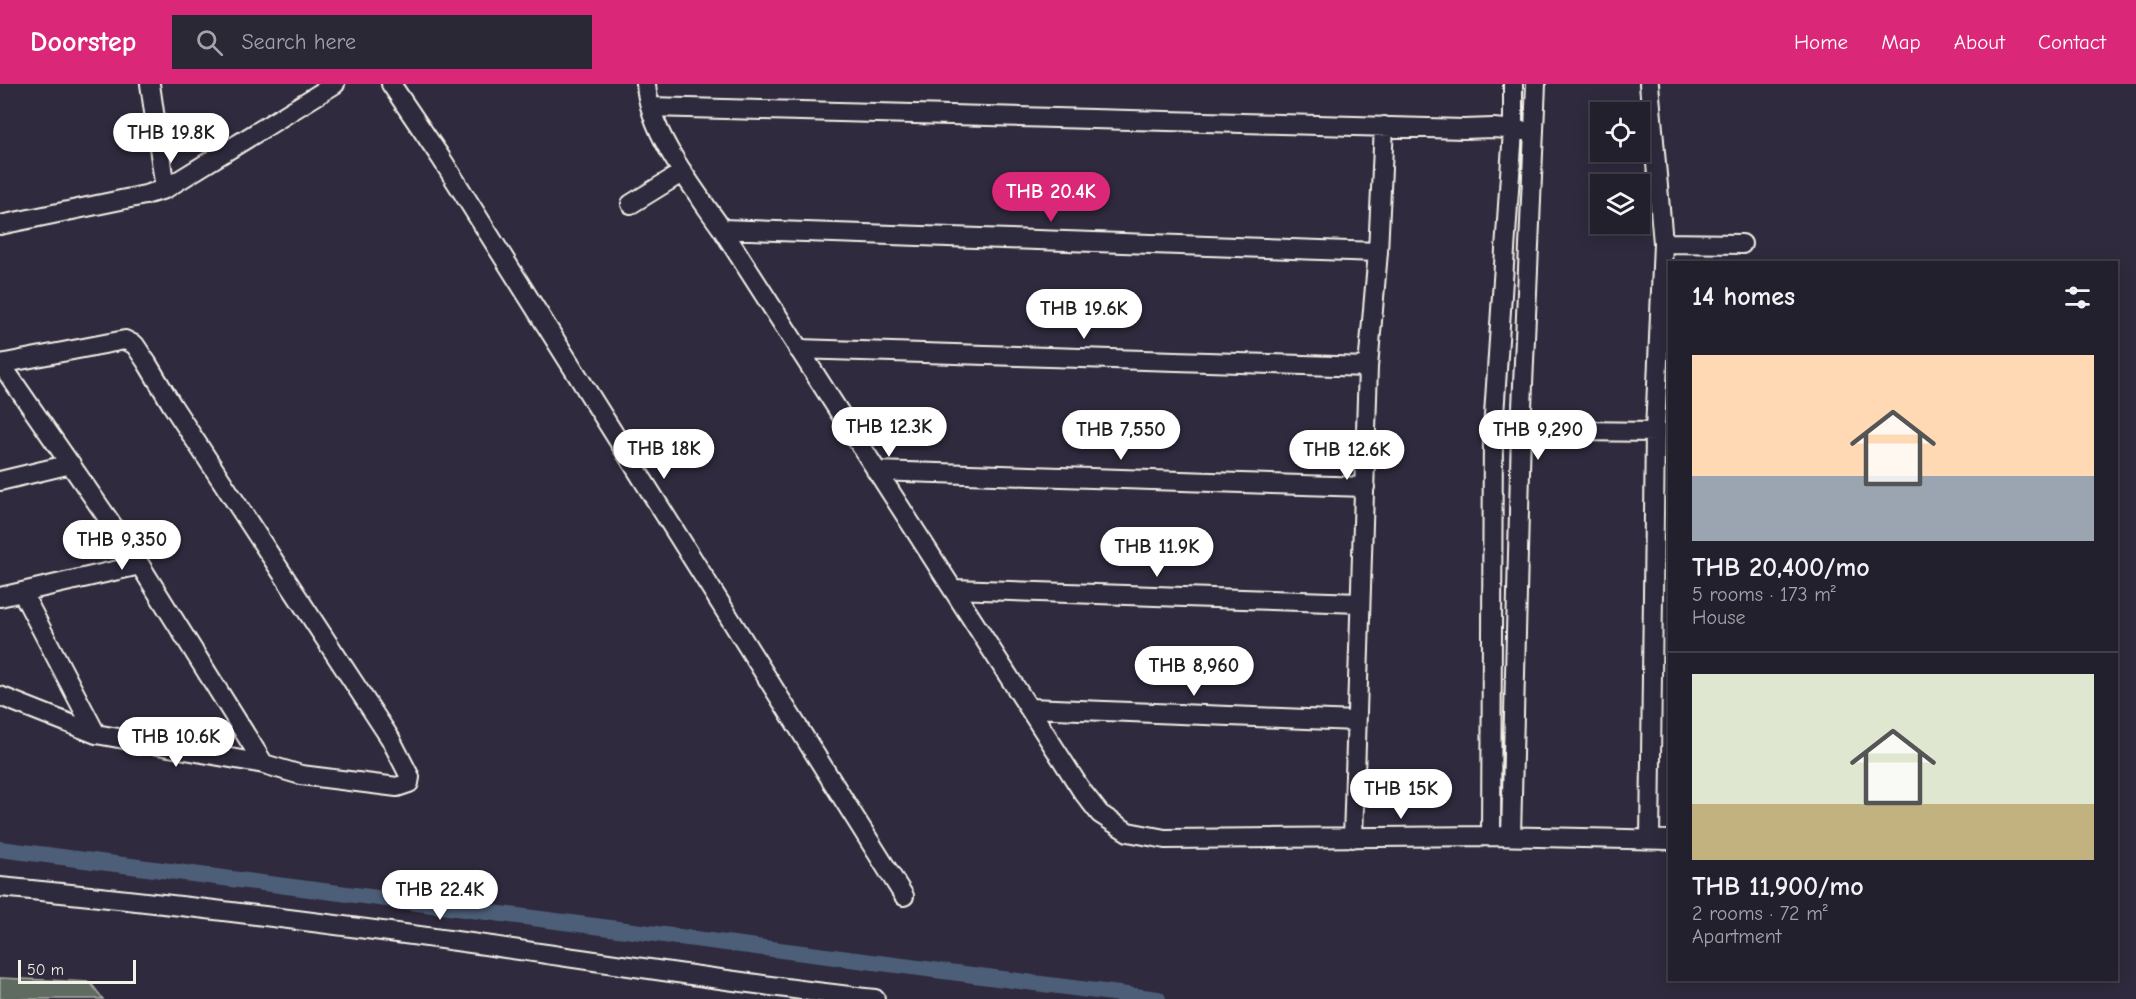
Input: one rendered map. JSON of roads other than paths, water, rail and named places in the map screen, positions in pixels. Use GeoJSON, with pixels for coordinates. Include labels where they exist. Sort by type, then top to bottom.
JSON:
{"type":"FeatureCollection","features":[{"type":"Feature","properties":{"kind":"street"},"geometry":{"type":"LineString","coordinates":[[150,84],[165,189]]}},
{"type":"Feature","properties":{"kind":"street"},"geometry":{"type":"LineString","coordinates":[[0,225],[165,189],[335,84]]}},
{"type":"Feature","properties":{"kind":"street"},"geometry":{"type":"LineString","coordinates":[[392,84],[441,158],[904,896]]}},
{"type":"Feature","properties":{"kind":"street"},"geometry":{"type":"LineString","coordinates":[[646,84],[651,107],[671,154],[722,229],[1082,791],[1100,814],[1128,832],[1165,839],[1511,836],[1668,840]]}},
{"type":"Feature","properties":{"kind":"street"},"geometry":{"type":"LineString","coordinates":[[1491,836],[1493,430],[1513,130],[1513,84]]}},
{"type":"Feature","properties":{"kind":"street"},"geometry":{"type":"LineString","coordinates":[[1511,836],[1521,430],[1536,84]]}},
{"type":"Feature","properties":{"kind":"street"},"geometry":{"type":"LineString","coordinates":[[1649,84],[1663,243],[1664,368],[1655,432],[1662,483],[1661,716],[1650,839]]}},
{"type":"Feature","properties":{"kind":"street"},"geometry":{"type":"LineString","coordinates":[[651,107],[1493,128],[1534,131]]}},
{"type":"Feature","properties":{"kind":"street"},"geometry":{"type":"LineString","coordinates":[[1353,838],[1368,367],[1378,252],[1384,126]]}},
{"type":"Feature","properties":{"kind":"street"},"geometry":{"type":"LineString","coordinates":[[631,204],[683,172]]}},
{"type":"Feature","properties":{"kind":"street"},"geometry":{"type":"LineString","coordinates":[[722,229],[1378,252]]}},
{"type":"Feature","properties":{"kind":"street"},"geometry":{"type":"LineString","coordinates":[[1663,243],[1742,244]]}},
{"type":"Feature","properties":{"kind":"street"},"geometry":{"type":"LineString","coordinates":[[0,696],[96,734],[264,764],[301,775],[390,786],[409,783],[410,777],[390,738],[135,345],[125,340],[1,364],[140,565],[264,764]]}},
{"type":"Feature","properties":{"kind":"street"},"geometry":{"type":"LineString","coordinates":[[798,349],[1368,367]]}},
{"type":"Feature","properties":{"kind":"street"},"geometry":{"type":"LineString","coordinates":[[1493,430],[1655,432]]}},
{"type":"Feature","properties":{"kind":"street"},"geometry":{"type":"LineString","coordinates":[[0,481],[71,464]]}},
{"type":"Feature","properties":{"kind":"street"},"geometry":{"type":"LineString","coordinates":[[876,471],[1365,487]]}},
{"type":"Feature","properties":{"kind":"street"},"geometry":{"type":"LineString","coordinates":[[0,597],[140,565]]}},
{"type":"Feature","properties":{"kind":"street"},"geometry":{"type":"LineString","coordinates":[[954,589],[1360,603]]}},
{"type":"Feature","properties":{"kind":"street"},"geometry":{"type":"LineString","coordinates":[[22,592],[96,734]]}},
{"type":"Feature","properties":{"kind":"street"},"geometry":{"type":"LineString","coordinates":[[1030,708],[1356,721]]}},
{"type":"Feature","properties":{"kind":"street"},"geometry":{"type":"LineString","coordinates":[[0,887],[104,897],[362,929],[602,962],[730,990],[875,999]]}},
{"type":"Feature","properties":{"kind":"waterway"},"geometry":{"type":"LineString","coordinates":[[0,849],[1158,999]]}}]}
